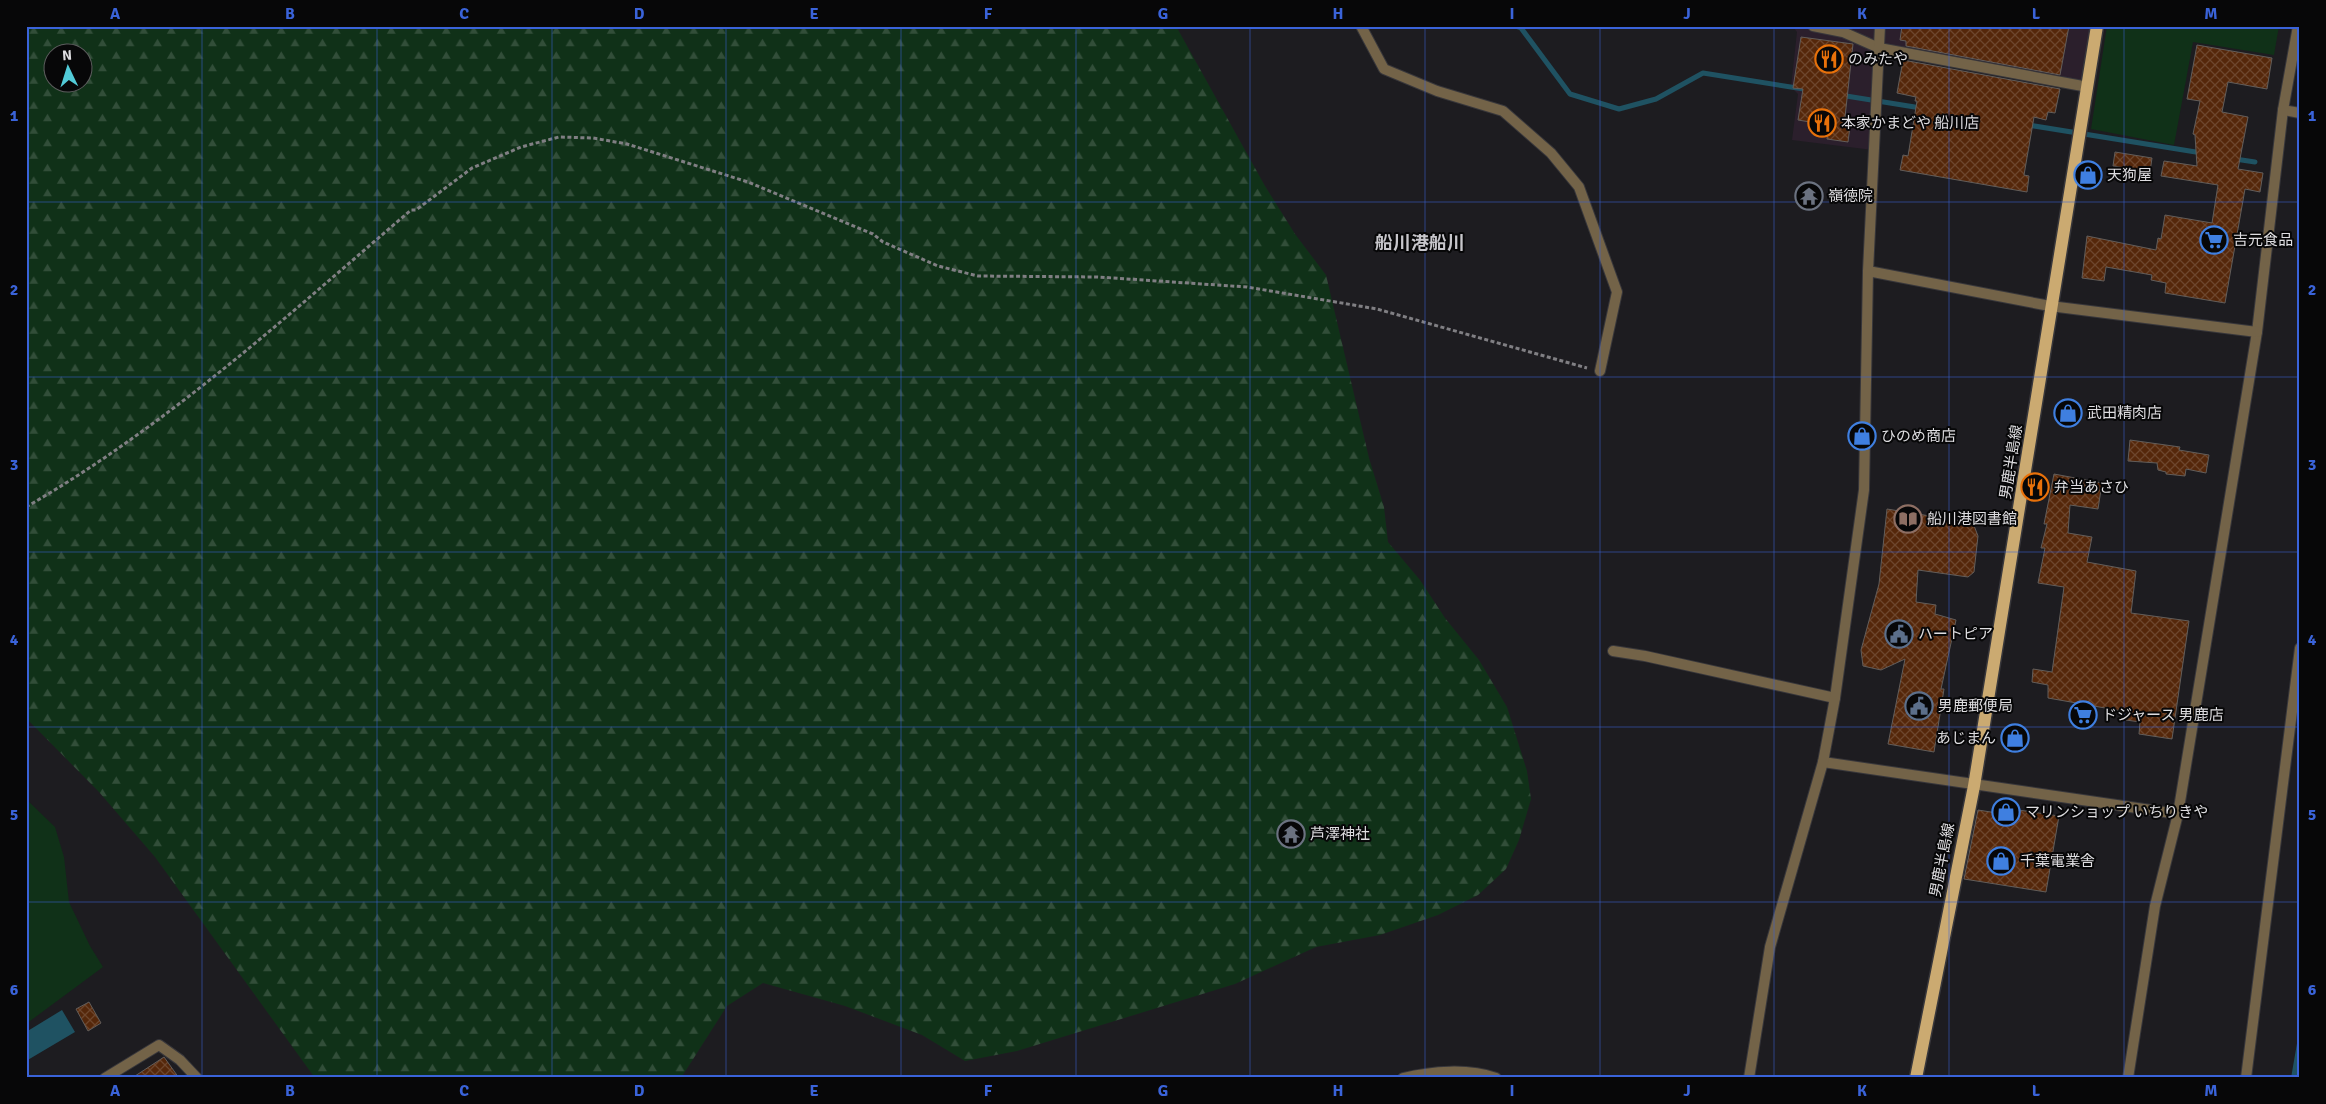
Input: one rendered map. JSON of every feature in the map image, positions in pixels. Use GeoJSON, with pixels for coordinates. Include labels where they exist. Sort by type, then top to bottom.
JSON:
{"type":"FeatureCollection","features":[{"type":"Feature","properties":{"kind":"main road","name":"男鹿半島線"},"geometry":{"type":"LineString","coordinates":[[1916,1078],[1974,786],[2050,306],[2097,26]]}},
{"type":"Feature","properties":{"kind":"street"},"geometry":{"type":"LineString","coordinates":[[1361,26],[1384,69],[1437,91],[1503,111],[1551,152],[1578,187],[1617,292],[1600,371]]}},
{"type":"Feature","properties":{"kind":"street"},"geometry":{"type":"LineString","coordinates":[[1813,26],[1843,32],[1879,48],[2088,87]]}},
{"type":"Feature","properties":{"kind":"street"},"geometry":{"type":"LineString","coordinates":[[1749,1078],[1770,947],[1823,762],[1836,698],[1864,490],[1868,271],[1880,26]]}},
{"type":"Feature","properties":{"kind":"street"},"geometry":{"type":"LineString","coordinates":[[2128,1078],[2155,906],[2178,814],[2257,332],[2283,110],[2298,26]]}},
{"type":"Feature","properties":{"kind":"street"},"geometry":{"type":"LineString","coordinates":[[2283,110],[2300,113]]}},
{"type":"Feature","properties":{"kind":"street"},"geometry":{"type":"LineString","coordinates":[[1868,271],[2050,306],[2257,332]]}},
{"type":"Feature","properties":{"kind":"street"},"geometry":{"type":"LineString","coordinates":[[2246,1078],[2300,648]]}},
{"type":"Feature","properties":{"kind":"street"},"geometry":{"type":"LineString","coordinates":[[1613,651],[1645,656],[1836,698]]}},
{"type":"Feature","properties":{"kind":"street"},"geometry":{"type":"LineString","coordinates":[[2289,726],[2300,727]]}},
{"type":"Feature","properties":{"kind":"street"},"geometry":{"type":"LineString","coordinates":[[1823,762],[1974,786],[2178,814]]}},
{"type":"Feature","properties":{"kind":"street"},"geometry":{"type":"LineString","coordinates":[[106,1078],[160,1045],[180,1060],[197,1078]]}},
{"type":"Feature","properties":{"kind":"street"},"geometry":{"type":"LineString","coordinates":[[1403,1078],[1422,1073],[1481,1073],[1496,1078]]}},
{"type":"Feature","properties":{"kind":"path"},"geometry":{"type":"LineString","coordinates":[[26,506],[74,478],[174,408],[411,210],[416,210],[472,168],[521,147],[558,137],[593,138],[627,144],[748,182],[873,234],[884,242],[938,266],[978,276],[1098,278],[1247,287],[1377,309],[1600,371]]}},
{"type":"Feature","properties":{"kind":"shaded area"},"geometry":{"type":"Polygon","coordinates":[[[1792,26],[2097,26],[2088,87],[1879,48],[1873,150],[1792,140],[1798,94],[1791,87],[1797,32],[1792,26]]]}},
{"type":"Feature","properties":{"kind":"green space"},"geometry":{"type":"Polygon","coordinates":[[[26,26],[1176,26],[1265,186],[1295,234],[1326,275],[1369,458],[1384,507],[1388,542],[1420,580],[1445,618],[1479,660],[1507,707],[1527,771],[1531,799],[1519,840],[1506,869],[1478,895],[1438,915],[1380,935],[1316,947],[1235,984],[1017,1051],[965,1061],[922,1035],[845,1006],[763,983],[727,1006],[681,1078],[315,1078],[155,857],[99,792],[26,718],[26,26]]]}},
{"type":"Feature","properties":{"kind":"green space"},"geometry":{"type":"Polygon","coordinates":[[[2107,26],[2279,26],[2274,55],[2193,42],[2174,145],[2091,129],[2107,26]]]}},
{"type":"Feature","properties":{"kind":"green space"},"geometry":{"type":"Polygon","coordinates":[[[26,799],[55,827],[64,857],[69,902],[90,946],[103,967],[26,1024],[26,799]]]}},
{"type":"Feature","properties":{"kind":"water"},"geometry":{"type":"Polygon","coordinates":[[[62,1010],[75,1032],[26,1061],[26,1032],[62,1010]]]}},
{"type":"Feature","properties":{"kind":"water"},"geometry":{"type":"Polygon","coordinates":[[[2300,1026],[2300,1078],[2291,1078],[2300,1026]]]}},
{"type":"Feature","properties":{"kind":"building"},"geometry":{"type":"Polygon","coordinates":[[[1902,26],[2069,26],[2060,75],[1906,46],[1906,41],[1900,40],[1902,26]]]}},
{"type":"Feature","properties":{"kind":"building"},"geometry":{"type":"Polygon","coordinates":[[[1801,37],[1853,44],[1845,117],[1851,118],[1848,142],[1827,139],[1828,125],[1798,120],[1803,89],[1793,88],[1801,37]]]}},
{"type":"Feature","properties":{"kind":"building"},"geometry":{"type":"Polygon","coordinates":[[[2197,45],[2272,58],[2267,89],[2228,82],[2222,112],[2248,117],[2238,169],[2263,173],[2260,192],[2245,189],[2225,303],[2165,293],[2166,283],[2151,280],[2152,275],[2106,267],[2104,281],[2082,278],[2087,236],[2156,250],[2158,238],[2161,239],[2165,215],[2212,223],[2218,185],[2161,176],[2164,161],[2197,166],[2195,135],[2193,134],[2200,101],[2187,99],[2197,45]]]}},
{"type":"Feature","properties":{"kind":"building"},"geometry":{"type":"Polygon","coordinates":[[[1903,60],[2060,89],[2055,113],[2048,112],[2046,120],[2034,117],[2024,175],[2029,176],[2027,192],[1900,170],[1903,155],[1908,156],[1917,101],[1915,101],[1916,97],[1897,93],[1903,60]]]}},
{"type":"Feature","properties":{"kind":"building"},"geometry":{"type":"Polygon","coordinates":[[[2115,152],[2152,158],[2150,172],[2113,166],[2115,152]]]}},
{"type":"Feature","properties":{"kind":"building"},"geometry":{"type":"Polygon","coordinates":[[[2130,440],[2180,447],[2179,450],[2209,455],[2206,473],[2186,469],[2185,476],[2166,474],[2166,472],[2158,470],[2157,463],[2128,461],[2130,440]]]}},
{"type":"Feature","properties":{"kind":"building"},"geometry":{"type":"Polygon","coordinates":[[[2054,474],[2102,483],[2098,509],[2070,505],[2068,533],[2092,537],[2087,562],[2136,571],[2131,613],[2189,621],[2172,739],[2139,734],[2140,722],[2126,720],[2128,712],[2048,698],[2048,685],[2032,682],[2033,669],[2052,672],[2064,587],[2038,583],[2045,548],[2041,548],[2047,524],[2044,524],[2054,474]]]}},
{"type":"Feature","properties":{"kind":"building"},"geometry":{"type":"Polygon","coordinates":[[[1887,509],[1973,523],[1978,536],[1974,572],[1968,577],[1918,570],[1916,602],[1936,605],[1935,614],[1956,620],[1941,689],[1944,689],[1934,752],[1888,744],[1905,659],[1881,670],[1863,666],[1861,650],[1879,584],[1887,509]]]}},
{"type":"Feature","properties":{"kind":"building"},"geometry":{"type":"Polygon","coordinates":[[[1998,807],[2059,816],[2046,892],[1964,879],[1978,810],[1997,813],[1998,807]]]}},
{"type":"Feature","properties":{"kind":"building"},"geometry":{"type":"Polygon","coordinates":[[[89,1002],[101,1023],[88,1031],[76,1009],[89,1002]]]}},
{"type":"Feature","properties":{"kind":"building"},"geometry":{"type":"Polygon","coordinates":[[[164,1057],[179,1078],[132,1078],[164,1057]]]}},
{"type":"Feature","properties":{"kind":"waterway"},"geometry":{"type":"LineString","coordinates":[[1515,26],[1521,28],[1570,94],[1619,109],[1656,99],[1703,73],[1810,90]]}},
{"type":"Feature","properties":{"kind":"waterway"},"geometry":{"type":"LineString","coordinates":[[1840,95],[1921,108]]}},
{"type":"Feature","properties":{"kind":"waterway"},"geometry":{"type":"LineString","coordinates":[[2028,125],[2202,153]]}},
{"type":"Feature","properties":{"kind":"waterway"},"geometry":{"type":"LineString","coordinates":[[2235,159],[2255,162]]}},
{"type":"Feature","properties":{"kind":"place","name":"のみたや"},"geometry":{"type":"Point","coordinates":[1829,59]}},
{"type":"Feature","properties":{"kind":"place","name":"本家かまどや 船川店"},"geometry":{"type":"Point","coordinates":[1822,123]}},
{"type":"Feature","properties":{"kind":"place","name":"天狗屋"},"geometry":{"type":"Point","coordinates":[2088,175]}},
{"type":"Feature","properties":{"kind":"place","name":"嶺徳院"},"geometry":{"type":"Point","coordinates":[1809,196]}},
{"type":"Feature","properties":{"kind":"place","name":"吉元食品"},"geometry":{"type":"Point","coordinates":[2214,240]}},
{"type":"Feature","properties":{"kind":"place","name":"武田精肉店"},"geometry":{"type":"Point","coordinates":[2068,413]}},
{"type":"Feature","properties":{"kind":"place","name":"ひのめ商店"},"geometry":{"type":"Point","coordinates":[1862,436]}},
{"type":"Feature","properties":{"kind":"place","name":"弁当あさひ"},"geometry":{"type":"Point","coordinates":[2035,487]}},
{"type":"Feature","properties":{"kind":"place","name":"船川港図書館"},"geometry":{"type":"Point","coordinates":[1908,519]}},
{"type":"Feature","properties":{"kind":"place","name":"ハートピア"},"geometry":{"type":"Point","coordinates":[1899,634]}},
{"type":"Feature","properties":{"kind":"place","name":"男鹿郵便局"},"geometry":{"type":"Point","coordinates":[1919,706]}},
{"type":"Feature","properties":{"kind":"place","name":"ドジャース 男鹿店"},"geometry":{"type":"Point","coordinates":[2083,715]}},
{"type":"Feature","properties":{"kind":"place","name":"あじまん"},"geometry":{"type":"Point","coordinates":[2015,738]}},
{"type":"Feature","properties":{"kind":"place","name":"マリンショップ いちりきや"},"geometry":{"type":"Point","coordinates":[2006,812]}},
{"type":"Feature","properties":{"kind":"place","name":"芦澤神社"},"geometry":{"type":"Point","coordinates":[1291,834]}},
{"type":"Feature","properties":{"kind":"place","name":"千葉電業舎"},"geometry":{"type":"Point","coordinates":[2001,861]}},
{"type":"Feature","properties":{"kind":"district","name":"船川港船川"},"geometry":{"type":"Point","coordinates":[1420,243]}}]}
